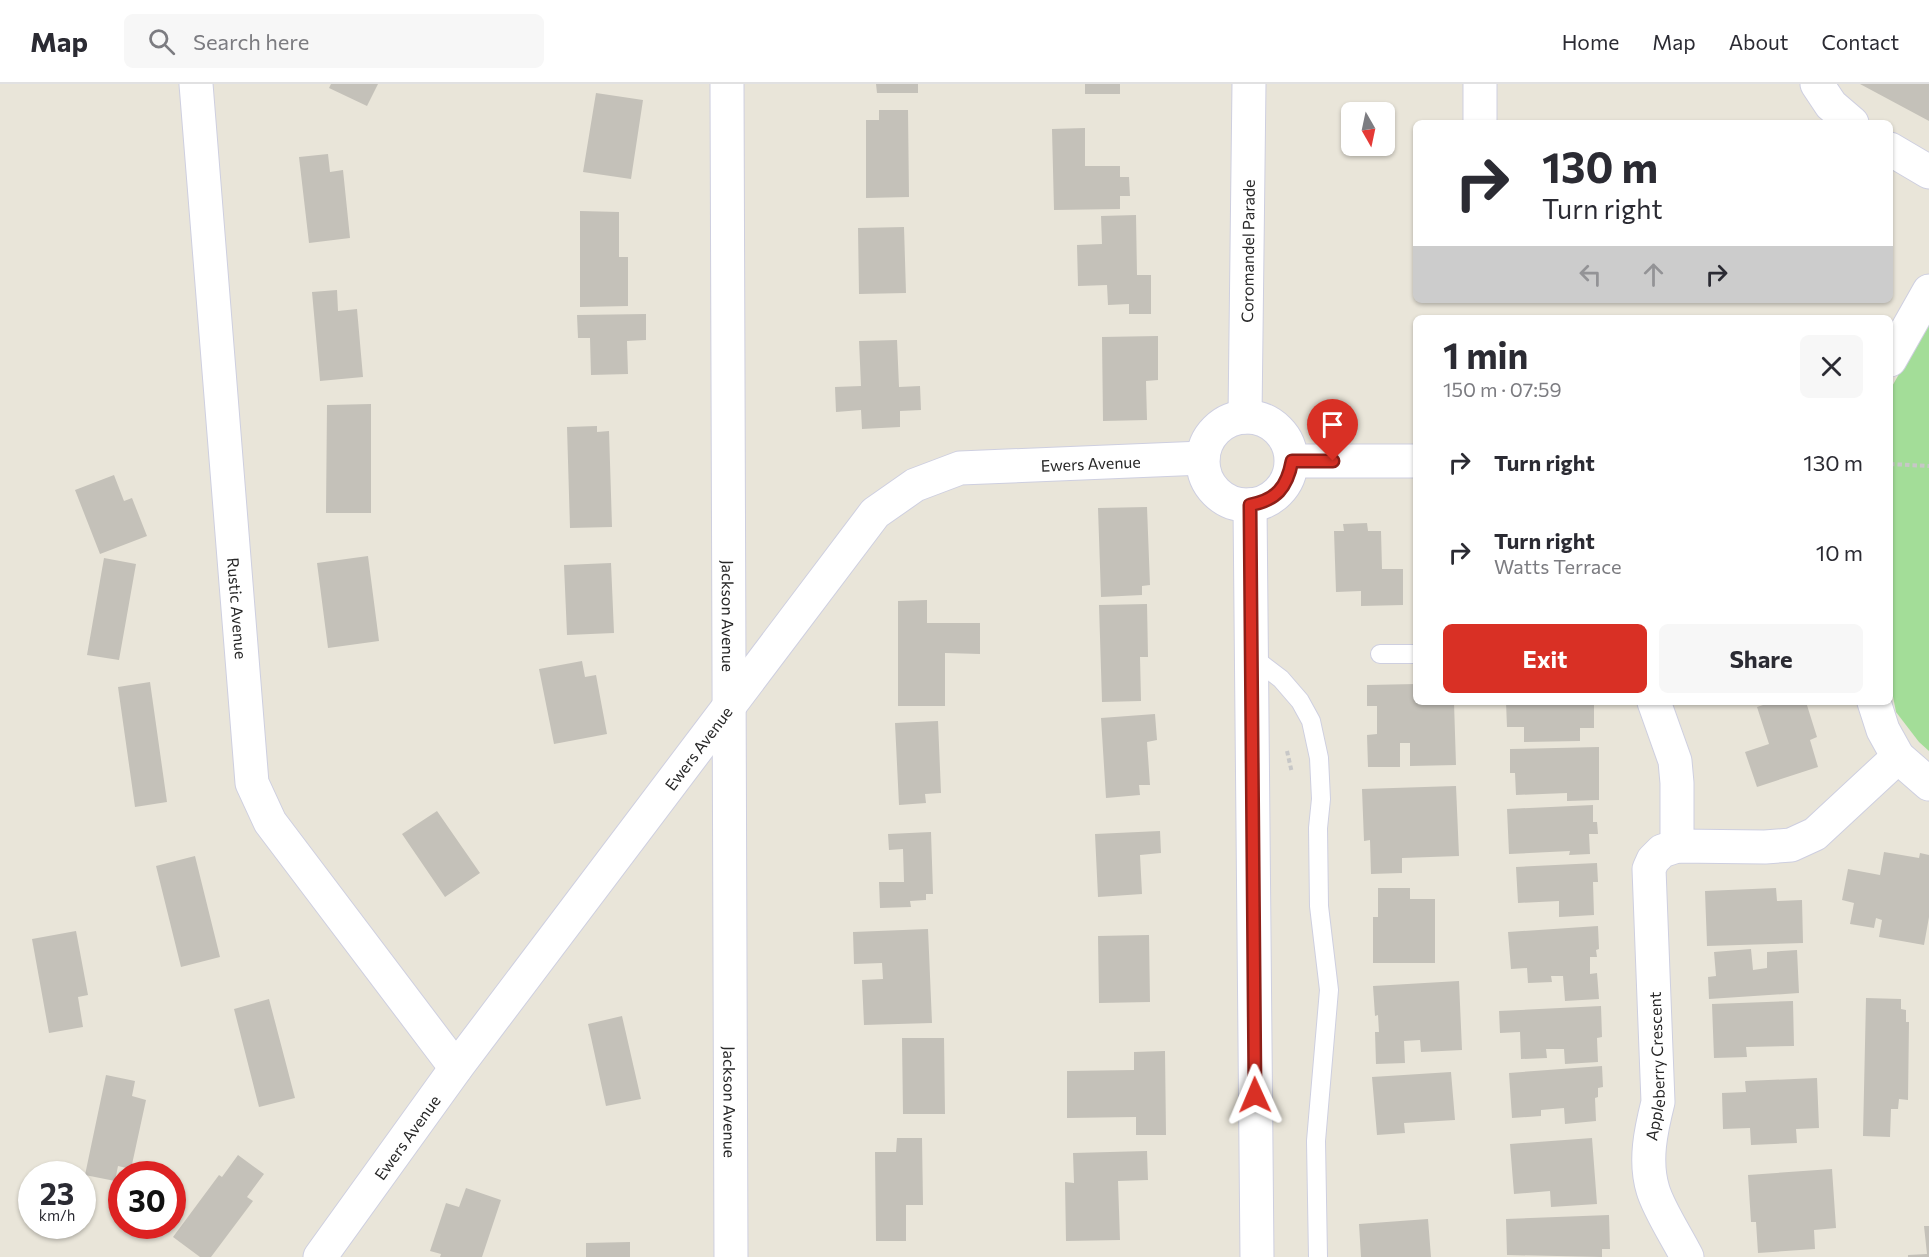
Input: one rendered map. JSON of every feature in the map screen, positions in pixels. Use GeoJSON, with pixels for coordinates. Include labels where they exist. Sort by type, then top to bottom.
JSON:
{"type":"FeatureCollection","features":[{"type":"Feature","properties":{"kind":"street","name":"Rustic Avenue"},"geometry":{"type":"LineString","coordinates":[[196,84],[252,783],[270,822],[456,1068]]}},
{"type":"Feature","properties":{"kind":"street","name":"Jackson Avenue"},"geometry":{"type":"LineString","coordinates":[[728,84],[731,1257]]}},
{"type":"Feature","properties":{"kind":"street","name":"Coromandel Parade"},"geometry":{"type":"LineString","coordinates":[[1245,417],[1249,84]]}},
{"type":"Feature","properties":{"kind":"street"},"geometry":{"type":"LineString","coordinates":[[1480,84],[1480,120]]}},
{"type":"Feature","properties":{"kind":"street"},"geometry":{"type":"LineString","coordinates":[[1893,151],[1929,172]]}},
{"type":"Feature","properties":{"kind":"street"},"geometry":{"type":"LineString","coordinates":[[1893,355],[1929,291]]}},
{"type":"Feature","properties":{"kind":"street"},"geometry":{"type":"LineString","coordinates":[[1245,417],[1266,421],[1283,434],[1290,447],[1292,461],[1290,474],[1284,486],[1275,496],[1263,503],[1250,505],[1234,503],[1221,497],[1211,486],[1204,472],[1203,458],[1212,434],[1221,426],[1245,417]]}},
{"type":"Feature","properties":{"kind":"street","name":"Ewers Avenue"},"geometry":{"type":"LineString","coordinates":[[320,1257],[456,1068],[876,513],[915,485],[960,468],[1203,458]]}},
{"type":"Feature","properties":{"kind":"street"},"geometry":{"type":"LineString","coordinates":[[1292,461],[1413,461]]}},
{"type":"Feature","properties":{"kind":"street"},"geometry":{"type":"LineString","coordinates":[[1250,505],[1257,1257]]}},
{"type":"Feature","properties":{"kind":"street"},"geometry":{"type":"LineString","coordinates":[[1655,705],[1675,761],[1677,846],[1791,845],[1815,834],[1898,757]]}},
{"type":"Feature","properties":{"kind":"street"},"geometry":{"type":"LineString","coordinates":[[1875,705],[1883,730],[1898,757],[1929,784]]}},
{"type":"Feature","properties":{"kind":"street","name":"Appleberry Crescent"},"geometry":{"type":"LineString","coordinates":[[1677,846],[1662,851],[1653,860],[1649,869],[1658,1101],[1650,1138],[1649,1169],[1653,1191],[1687,1257]]}},
{"type":"Feature","properties":{"kind":"lane"},"geometry":{"type":"LineString","coordinates":[[1380,654],[1413,654]]}},
{"type":"Feature","properties":{"kind":"lane"},"geometry":{"type":"LineString","coordinates":[[1251,656],[1281,679],[1300,701],[1311,721],[1319,758],[1321,799],[1318,828],[1319,906],[1329,990],[1316,1141],[1318,1257]]}},
{"type":"Feature","properties":{"kind":"path"},"geometry":{"type":"LineString","coordinates":[[1893,464],[1929,466]]}},
{"type":"Feature","properties":{"kind":"path"},"geometry":{"type":"LineString","coordinates":[[1286,747],[1294,780]]}},
{"type":"Feature","properties":{"kind":"green space"},"geometry":{"type":"Polygon","coordinates":[[[1929,321],[1929,751],[1919,742],[1896,712],[1893,696],[1893,385],[1929,321]]]}},
{"type":"Feature","properties":{"kind":"building"},"geometry":{"type":"Polygon","coordinates":[[[331,84],[378,84],[367,106],[329,88],[331,84]]]}},
{"type":"Feature","properties":{"kind":"building"},"geometry":{"type":"Polygon","coordinates":[[[876,84],[918,84],[918,93],[877,93],[876,84]]]}},
{"type":"Feature","properties":{"kind":"building"},"geometry":{"type":"Polygon","coordinates":[[[1085,84],[1120,84],[1120,94],[1085,94],[1085,84]]]}},
{"type":"Feature","properties":{"kind":"building"},"geometry":{"type":"Polygon","coordinates":[[[1860,84],[1929,84],[1929,121],[1860,84]]]}},
{"type":"Feature","properties":{"kind":"building"},"geometry":{"type":"Polygon","coordinates":[[[596,93],[643,100],[631,179],[583,172],[596,93]]]}},
{"type":"Feature","properties":{"kind":"building"},"geometry":{"type":"Polygon","coordinates":[[[879,110],[908,110],[909,197],[866,198],[866,120],[879,120],[879,110]]]}},
{"type":"Feature","properties":{"kind":"building"},"geometry":{"type":"Polygon","coordinates":[[[1085,128],[1085,166],[1120,166],[1120,177],[1129,177],[1130,196],[1120,196],[1120,209],[1054,210],[1052,129],[1085,128]]]}},
{"type":"Feature","properties":{"kind":"building"},"geometry":{"type":"Polygon","coordinates":[[[328,154],[330,172],[343,170],[350,238],[309,243],[299,157],[328,154]]]}},
{"type":"Feature","properties":{"kind":"building"},"geometry":{"type":"Polygon","coordinates":[[[580,211],[619,212],[619,257],[628,257],[628,306],[580,307],[580,211]]]}},
{"type":"Feature","properties":{"kind":"building"},"geometry":{"type":"Polygon","coordinates":[[[1136,215],[1137,275],[1151,275],[1151,314],[1129,314],[1129,304],[1108,305],[1107,285],[1078,286],[1077,245],[1102,244],[1101,216],[1136,215]]]}},
{"type":"Feature","properties":{"kind":"building"},"geometry":{"type":"Polygon","coordinates":[[[904,227],[906,293],[859,294],[858,228],[904,227]]]}},
{"type":"Feature","properties":{"kind":"building"},"geometry":{"type":"Polygon","coordinates":[[[337,290],[338,311],[357,309],[363,377],[320,381],[312,292],[337,290]]]}},
{"type":"Feature","properties":{"kind":"building"},"geometry":{"type":"Polygon","coordinates":[[[646,314],[646,340],[627,341],[628,374],[591,375],[590,338],[578,338],[577,315],[646,314]]]}},
{"type":"Feature","properties":{"kind":"building"},"geometry":{"type":"Polygon","coordinates":[[[1158,336],[1158,380],[1146,381],[1147,420],[1103,421],[1102,337],[1158,336]]]}},
{"type":"Feature","properties":{"kind":"building"},"geometry":{"type":"Polygon","coordinates":[[[897,340],[899,387],[920,386],[921,410],[900,411],[900,427],[862,429],[861,410],[836,412],[835,387],[861,386],[859,341],[897,340]]]}},
{"type":"Feature","properties":{"kind":"building"},"geometry":{"type":"Polygon","coordinates":[[[371,404],[371,513],[326,513],[327,405],[371,404]]]}},
{"type":"Feature","properties":{"kind":"building"},"geometry":{"type":"Polygon","coordinates":[[[597,426],[597,432],[609,431],[612,527],[570,528],[567,427],[597,426]]]}},
{"type":"Feature","properties":{"kind":"building"},"geometry":{"type":"Polygon","coordinates":[[[114,475],[124,501],[132,498],[147,536],[100,554],[75,490],[114,475]]]}},
{"type":"Feature","properties":{"kind":"building"},"geometry":{"type":"Polygon","coordinates":[[[1147,507],[1150,585],[1142,586],[1142,595],[1101,597],[1098,508],[1147,507]]]}},
{"type":"Feature","properties":{"kind":"building"},"geometry":{"type":"Polygon","coordinates":[[[1367,523],[1368,531],[1381,531],[1382,569],[1403,569],[1403,605],[1361,606],[1361,591],[1336,592],[1334,531],[1344,531],[1343,524],[1367,523]]]}},
{"type":"Feature","properties":{"kind":"building"},"geometry":{"type":"Polygon","coordinates":[[[368,556],[379,641],[328,648],[317,563],[368,556]]]}},
{"type":"Feature","properties":{"kind":"building"},"geometry":{"type":"Polygon","coordinates":[[[104,558],[136,564],[119,660],[87,655],[104,558]]]}},
{"type":"Feature","properties":{"kind":"building"},"geometry":{"type":"Polygon","coordinates":[[[611,563],[614,633],[567,635],[564,565],[611,563]]]}},
{"type":"Feature","properties":{"kind":"building"},"geometry":{"type":"Polygon","coordinates":[[[927,600],[927,623],[980,623],[980,654],[945,653],[945,706],[898,706],[898,601],[927,600]]]}},
{"type":"Feature","properties":{"kind":"building"},"geometry":{"type":"Polygon","coordinates":[[[1147,604],[1148,657],[1140,657],[1141,701],[1102,702],[1099,605],[1147,604]]]}},
{"type":"Feature","properties":{"kind":"building"},"geometry":{"type":"Polygon","coordinates":[[[582,661],[585,677],[596,675],[607,734],[554,744],[539,669],[582,661]]]}},
{"type":"Feature","properties":{"kind":"building"},"geometry":{"type":"Polygon","coordinates":[[[150,682],[167,802],[135,807],[118,687],[150,682]]]}},
{"type":"Feature","properties":{"kind":"building"},"geometry":{"type":"Polygon","coordinates":[[[1413,684],[1413,705],[1454,705],[1456,765],[1410,766],[1410,743],[1400,743],[1400,767],[1368,767],[1367,735],[1377,734],[1377,706],[1367,706],[1367,685],[1413,684]]]}},
{"type":"Feature","properties":{"kind":"building"},"geometry":{"type":"Polygon","coordinates":[[[1506,705],[1594,705],[1594,728],[1580,728],[1580,741],[1524,742],[1524,727],[1507,727],[1506,705]]]}},
{"type":"Feature","properties":{"kind":"building"},"geometry":{"type":"Polygon","coordinates":[[[1807,705],[1817,737],[1810,740],[1818,767],[1757,787],[1745,752],[1769,744],[1757,707],[1807,705]]]}},
{"type":"Feature","properties":{"kind":"building"},"geometry":{"type":"Polygon","coordinates":[[[1155,714],[1157,740],[1147,742],[1150,785],[1139,785],[1140,795],[1106,798],[1101,718],[1155,714]]]}},
{"type":"Feature","properties":{"kind":"building"},"geometry":{"type":"Polygon","coordinates":[[[938,721],[941,793],[925,794],[926,803],[899,805],[895,723],[938,721]]]}},
{"type":"Feature","properties":{"kind":"building"},"geometry":{"type":"Polygon","coordinates":[[[1599,747],[1599,800],[1567,801],[1567,793],[1516,795],[1515,773],[1510,773],[1510,749],[1599,747]]]}},
{"type":"Feature","properties":{"kind":"building"},"geometry":{"type":"Polygon","coordinates":[[[1456,786],[1459,856],[1402,858],[1402,873],[1371,874],[1370,840],[1364,841],[1362,789],[1456,786]]]}},
{"type":"Feature","properties":{"kind":"building"},"geometry":{"type":"Polygon","coordinates":[[[1593,805],[1593,822],[1597,822],[1598,834],[1589,834],[1590,854],[1569,855],[1570,851],[1509,854],[1507,809],[1593,805]]]}},
{"type":"Feature","properties":{"kind":"building"},"geometry":{"type":"Polygon","coordinates":[[[437,811],[480,873],[445,897],[402,834],[437,811]]]}},
{"type":"Feature","properties":{"kind":"building"},"geometry":{"type":"Polygon","coordinates":[[[1160,831],[1161,853],[1140,855],[1142,894],[1098,897],[1095,834],[1160,831]]]}},
{"type":"Feature","properties":{"kind":"building"},"geometry":{"type":"Polygon","coordinates":[[[931,832],[933,894],[926,894],[926,900],[910,901],[911,907],[880,908],[879,882],[904,882],[903,849],[889,850],[888,834],[931,832]]]}},
{"type":"Feature","properties":{"kind":"building"},"geometry":{"type":"Polygon","coordinates":[[[1884,852],[1919,858],[1920,853],[1929,855],[1929,917],[1924,945],[1879,937],[1882,920],[1876,918],[1874,928],[1850,924],[1854,903],[1842,900],[1848,869],[1880,875],[1884,852]]]}},
{"type":"Feature","properties":{"kind":"building"},"geometry":{"type":"Polygon","coordinates":[[[195,856],[220,957],[181,967],[156,866],[195,856]]]}},
{"type":"Feature","properties":{"kind":"building"},"geometry":{"type":"Polygon","coordinates":[[[1597,863],[1598,882],[1593,882],[1594,915],[1559,917],[1559,901],[1518,903],[1516,867],[1597,863]]]}},
{"type":"Feature","properties":{"kind":"building"},"geometry":{"type":"Polygon","coordinates":[[[1378,888],[1410,888],[1410,899],[1435,899],[1435,963],[1373,963],[1373,917],[1378,917],[1378,888]]]}},
{"type":"Feature","properties":{"kind":"building"},"geometry":{"type":"Polygon","coordinates":[[[1776,888],[1777,901],[1802,900],[1803,943],[1707,946],[1705,891],[1776,888]]]}},
{"type":"Feature","properties":{"kind":"building"},"geometry":{"type":"Polygon","coordinates":[[[1598,926],[1599,949],[1596,950],[1597,957],[1590,957],[1590,974],[1597,973],[1599,999],[1565,1001],[1563,976],[1551,976],[1552,982],[1528,983],[1527,968],[1511,969],[1508,932],[1598,926]]]}},
{"type":"Feature","properties":{"kind":"building"},"geometry":{"type":"Polygon","coordinates":[[[928,929],[932,1023],[864,1025],[862,980],[883,979],[882,963],[854,964],[853,932],[928,929]]]}},
{"type":"Feature","properties":{"kind":"building"},"geometry":{"type":"Polygon","coordinates":[[[76,931],[88,995],[78,997],[83,1027],[49,1033],[32,939],[76,931]]]}},
{"type":"Feature","properties":{"kind":"building"},"geometry":{"type":"Polygon","coordinates":[[[1149,935],[1150,1002],[1099,1003],[1098,936],[1149,935]]]}},
{"type":"Feature","properties":{"kind":"building"},"geometry":{"type":"Polygon","coordinates":[[[1751,949],[1753,970],[1767,968],[1767,952],[1797,950],[1799,993],[1709,999],[1708,977],[1716,976],[1714,952],[1751,949]]]}},
{"type":"Feature","properties":{"kind":"building"},"geometry":{"type":"Polygon","coordinates":[[[1459,981],[1462,1050],[1421,1052],[1420,1040],[1404,1041],[1405,1063],[1376,1064],[1375,1032],[1379,1032],[1378,1015],[1375,1016],[1373,986],[1459,981]]]}},
{"type":"Feature","properties":{"kind":"building"},"geometry":{"type":"Polygon","coordinates":[[[1866,998],[1901,999],[1901,1009],[1906,1010],[1906,1022],[1909,1022],[1908,1100],[1899,1099],[1898,1109],[1891,1109],[1890,1137],[1863,1136],[1866,998]]]}},
{"type":"Feature","properties":{"kind":"building"},"geometry":{"type":"Polygon","coordinates":[[[269,999],[295,1098],[259,1107],[234,1009],[269,999]]]}},
{"type":"Feature","properties":{"kind":"building"},"geometry":{"type":"Polygon","coordinates":[[[1793,1001],[1794,1046],[1746,1047],[1747,1057],[1714,1058],[1712,1004],[1793,1001]]]}},
{"type":"Feature","properties":{"kind":"building"},"geometry":{"type":"Polygon","coordinates":[[[1601,1006],[1602,1037],[1597,1038],[1598,1062],[1565,1064],[1564,1049],[1546,1049],[1547,1058],[1521,1059],[1520,1032],[1500,1033],[1499,1011],[1601,1006]]]}},
{"type":"Feature","properties":{"kind":"building"},"geometry":{"type":"Polygon","coordinates":[[[622,1016],[641,1099],[606,1106],[588,1024],[622,1016]]]}},
{"type":"Feature","properties":{"kind":"building"},"geometry":{"type":"Polygon","coordinates":[[[902,1038],[944,1038],[945,1114],[903,1114],[902,1038]]]}},
{"type":"Feature","properties":{"kind":"building"},"geometry":{"type":"Polygon","coordinates":[[[1165,1051],[1166,1135],[1136,1135],[1136,1117],[1067,1118],[1067,1071],[1134,1070],[1134,1052],[1165,1051]]]}},
{"type":"Feature","properties":{"kind":"building"},"geometry":{"type":"Polygon","coordinates":[[[1602,1066],[1603,1087],[1598,1088],[1598,1097],[1595,1098],[1596,1121],[1565,1124],[1564,1108],[1541,1110],[1541,1116],[1512,1118],[1509,1073],[1602,1066]]]}},
{"type":"Feature","properties":{"kind":"building"},"geometry":{"type":"Polygon","coordinates":[[[1451,1072],[1455,1120],[1404,1123],[1405,1133],[1377,1135],[1372,1077],[1451,1072]]]}},
{"type":"Feature","properties":{"kind":"building"},"geometry":{"type":"Polygon","coordinates":[[[106,1075],[135,1081],[132,1096],[146,1100],[133,1161],[108,1161],[108,1180],[96,1177],[96,1161],[88,1161],[106,1075]]]}},
{"type":"Feature","properties":{"kind":"building"},"geometry":{"type":"Polygon","coordinates":[[[1817,1078],[1819,1128],[1796,1129],[1797,1143],[1751,1145],[1750,1128],[1723,1129],[1722,1093],[1746,1092],[1745,1081],[1817,1078]]]}},
{"type":"Feature","properties":{"kind":"building"},"geometry":{"type":"Polygon","coordinates":[[[897,1138],[922,1138],[923,1205],[906,1205],[906,1241],[876,1241],[875,1152],[896,1152],[897,1138]]]}},
{"type":"Feature","properties":{"kind":"building"},"geometry":{"type":"Polygon","coordinates":[[[1592,1138],[1597,1204],[1551,1207],[1550,1191],[1514,1194],[1510,1144],[1592,1138]]]}},
{"type":"Feature","properties":{"kind":"building"},"geometry":{"type":"Polygon","coordinates":[[[1147,1151],[1148,1180],[1118,1181],[1120,1240],[1066,1241],[1065,1182],[1074,1183],[1073,1153],[1147,1151]]]}},
{"type":"Feature","properties":{"kind":"building"},"geometry":{"type":"Polygon","coordinates":[[[238,1155],[264,1174],[247,1197],[253,1201],[211,1257],[200,1257],[176,1239],[186,1239],[186,1219],[219,1175],[222,1177],[238,1155]]]}},
{"type":"Feature","properties":{"kind":"building"},"geometry":{"type":"Polygon","coordinates":[[[1832,1169],[1836,1228],[1814,1230],[1815,1249],[1758,1253],[1756,1222],[1751,1222],[1748,1175],[1832,1169]]]}},
{"type":"Feature","properties":{"kind":"building"},"geometry":{"type":"Polygon","coordinates":[[[466,1188],[501,1200],[482,1257],[440,1257],[441,1254],[430,1251],[446,1203],[459,1207],[466,1188]]]}},
{"type":"Feature","properties":{"kind":"building"},"geometry":{"type":"Polygon","coordinates":[[[1609,1215],[1610,1249],[1602,1249],[1602,1257],[1507,1255],[1506,1219],[1609,1215]]]}},
{"type":"Feature","properties":{"kind":"building"},"geometry":{"type":"Polygon","coordinates":[[[1428,1219],[1431,1257],[1361,1257],[1359,1224],[1428,1219]]]}},
{"type":"Feature","properties":{"kind":"building"},"geometry":{"type":"Polygon","coordinates":[[[1924,1226],[1929,1226],[1929,1257],[1908,1257],[1908,1255],[1927,1254],[1924,1226]]]}},
{"type":"Feature","properties":{"kind":"building"},"geometry":{"type":"Polygon","coordinates":[[[630,1242],[630,1257],[586,1257],[586,1243],[630,1242]]]}},
{"type":"Feature","properties":{"kind":"route"},"geometry":{"type":"LineString","coordinates":[[1255,1095],[1250,505],[1263,503],[1275,496],[1284,486],[1290,474],[1292,461],[1333,461]]}}]}
